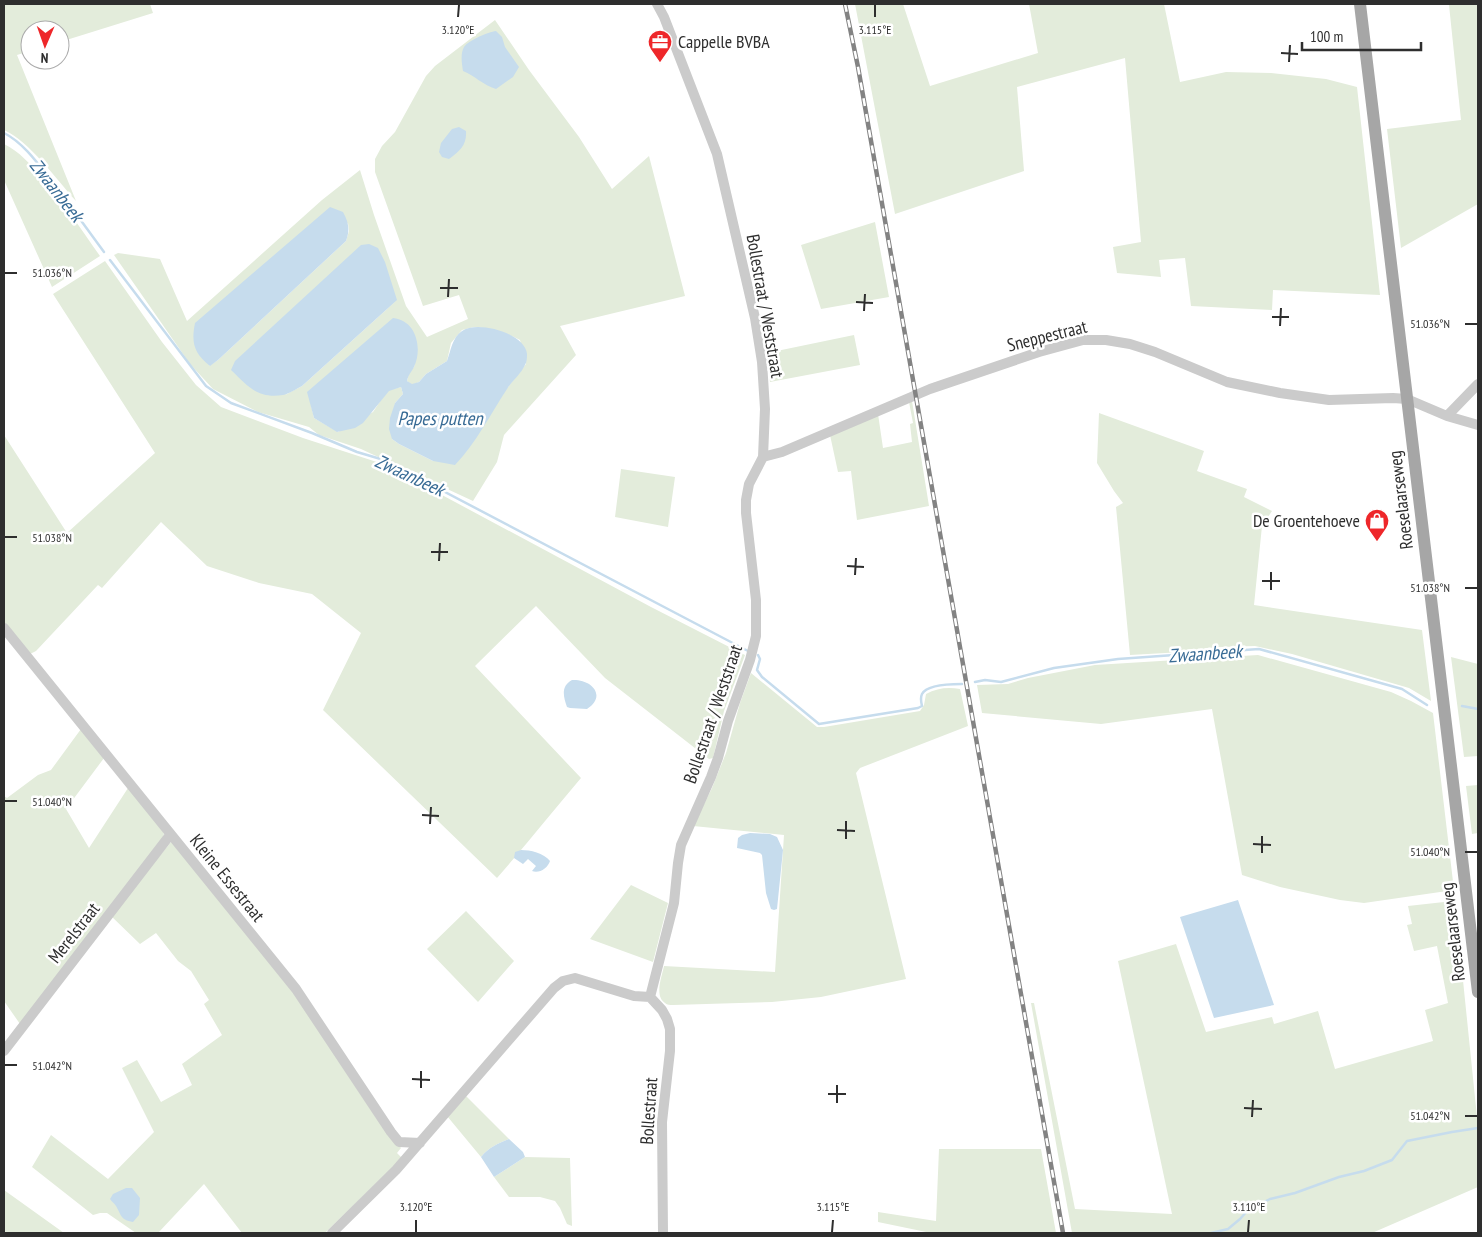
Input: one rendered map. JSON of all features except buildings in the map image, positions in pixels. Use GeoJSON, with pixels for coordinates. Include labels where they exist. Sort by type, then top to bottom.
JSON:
{"type":"FeatureCollection","features":[{"type":"Feature","properties":{"kind":"main road","name":"Roeselaarseweg"},"geometry":{"type":"LineString","coordinates":[[1360,4],[1478,992]]}},
{"type":"Feature","properties":{"kind":"street","name":"Bollestraat / Weststraat"},"geometry":{"type":"LineString","coordinates":[[650,997],[674,903],[681,845],[711,777],[754,647],[757,629],[756,600],[746,500],[749,484],[762,457],[765,409],[762,362],[755,318],[717,154],[664,17],[657,4]]}},
{"type":"Feature","properties":{"kind":"street","name":"Sneppestraat"},"geometry":{"type":"LineString","coordinates":[[762,457],[782,452],[930,389],[1038,352],[1083,340],[1106,340],[1130,344],[1155,352],[1227,382],[1280,393],[1329,400],[1393,398],[1407,400],[1447,416],[1478,425]]}},
{"type":"Feature","properties":{"kind":"street"},"geometry":{"type":"LineString","coordinates":[[1447,416],[1478,384]]}},
{"type":"Feature","properties":{"kind":"street","name":"Kleine Essestraat"},"geometry":{"type":"LineString","coordinates":[[4,628],[296,989],[391,1132],[400,1142],[420,1143]]}},
{"type":"Feature","properties":{"kind":"street","name":"Merelstraat"},"geometry":{"type":"LineString","coordinates":[[4,1051],[170,835]]}},
{"type":"Feature","properties":{"kind":"street"},"geometry":{"type":"LineString","coordinates":[[332,1233],[384,1184],[554,988],[563,981],[575,978],[634,996],[650,997]]}},
{"type":"Feature","properties":{"kind":"street","name":"Bollestraat"},"geometry":{"type":"LineString","coordinates":[[650,997],[662,1010],[667,1019],[671,1040],[662,1122],[663,1233]]}},
{"type":"Feature","properties":{"kind":"green space"},"geometry":{"type":"Polygon","coordinates":[[[4,4],[150,4],[153,13],[70,39],[70,20],[20,20],[20,54],[17,55],[20,70],[23,70],[76,201],[33,152],[4,130],[4,4]]]}},
{"type":"Feature","properties":{"kind":"green space"},"geometry":{"type":"Polygon","coordinates":[[[855,4],[903,4],[930,86],[1038,53],[1029,4],[1164,4],[1180,82],[1226,72],[1271,73],[1326,79],[1357,87],[1380,295],[1273,290],[1272,310],[1191,306],[1185,258],[1159,260],[1161,277],[1117,273],[1113,247],[1141,242],[1125,58],[1017,87],[1024,171],[895,214],[855,4]]]}},
{"type":"Feature","properties":{"kind":"green space"},"geometry":{"type":"Polygon","coordinates":[[[1478,4],[1478,204],[1401,248],[1387,129],[1461,120],[1449,5],[1478,4]]]}},
{"type":"Feature","properties":{"kind":"green space"},"geometry":{"type":"Polygon","coordinates":[[[495,20],[529,70],[579,137],[612,189],[649,156],[685,296],[560,326],[576,355],[504,435],[497,462],[473,501],[361,449],[319,435],[309,427],[258,412],[213,389],[190,364],[114,255],[118,253],[160,259],[187,321],[322,200],[360,170],[406,306],[427,337],[468,319],[459,295],[423,306],[375,172],[375,159],[382,146],[395,132],[426,76],[435,66],[495,20]],[[348,223],[209,366],[218,360],[346,241],[349,231],[348,223]],[[397,300],[285,395],[302,386],[397,300]],[[474,327],[462,330],[451,343],[447,361],[426,374],[419,382],[412,385],[407,381],[409,373],[414,367],[417,354],[311,405],[314,418],[338,432],[373,412],[389,390],[401,387],[403,394],[395,403],[392,439],[433,461],[508,387],[526,364],[520,340],[486,328],[474,327]]]}},
{"type":"Feature","properties":{"kind":"green space"},"geometry":{"type":"Polygon","coordinates":[[[4,144],[20,154],[42,177],[100,256],[52,287],[4,180],[4,144]]]}},
{"type":"Feature","properties":{"kind":"green space"},"geometry":{"type":"Polygon","coordinates":[[[875,222],[889,297],[821,309],[801,245],[875,222]]]}},
{"type":"Feature","properties":{"kind":"green space"},"geometry":{"type":"Polygon","coordinates":[[[105,261],[162,342],[196,385],[221,407],[303,438],[386,465],[651,607],[745,655],[724,711],[713,758],[709,759],[605,678],[536,606],[475,666],[581,778],[497,878],[323,710],[361,633],[312,594],[259,583],[207,566],[161,522],[102,588],[98,585],[36,651],[30,654],[4,622],[4,435],[67,533],[155,453],[53,294],[105,261]]]}},
{"type":"Feature","properties":{"kind":"green space"},"geometry":{"type":"Polygon","coordinates":[[[854,335],[860,365],[770,382],[767,353],[854,335]]]}},
{"type":"Feature","properties":{"kind":"green space"},"geometry":{"type":"Polygon","coordinates":[[[912,401],[929,506],[857,520],[851,471],[838,472],[830,435],[878,414],[883,448],[912,442],[910,424],[913,423],[909,402],[912,401]]]}},
{"type":"Feature","properties":{"kind":"green space"},"geometry":{"type":"Polygon","coordinates":[[[1099,413],[1204,451],[1197,471],[1247,489],[1244,497],[1272,511],[1262,526],[1254,605],[1422,630],[1431,701],[1409,688],[1292,654],[1255,646],[1130,655],[1116,507],[1123,503],[1097,463],[1099,413]]]}},
{"type":"Feature","properties":{"kind":"green space"},"geometry":{"type":"Polygon","coordinates":[[[621,469],[675,477],[668,527],[615,517],[621,469]]]}},
{"type":"Feature","properties":{"kind":"green space"},"geometry":{"type":"Polygon","coordinates":[[[1258,655],[1391,692],[1433,713],[1454,890],[1364,903],[1340,900],[1280,887],[1242,875],[1212,709],[1101,724],[982,713],[977,685],[1008,684],[1028,678],[1095,665],[1258,655]]]}},
{"type":"Feature","properties":{"kind":"green space"},"geometry":{"type":"Polygon","coordinates":[[[1451,657],[1478,664],[1478,756],[1464,757],[1451,657]]]}},
{"type":"Feature","properties":{"kind":"green space"},"geometry":{"type":"Polygon","coordinates":[[[751,673],[817,727],[920,711],[924,705],[926,694],[943,688],[960,689],[968,726],[860,768],[856,773],[906,979],[821,997],[772,1002],[672,1005],[662,1000],[659,991],[664,966],[775,972],[784,835],[693,826],[712,788],[726,753],[740,703],[751,673]]]}},
{"type":"Feature","properties":{"kind":"green space"},"geometry":{"type":"Polygon","coordinates":[[[81,729],[104,758],[66,809],[89,848],[128,788],[161,827],[164,834],[162,840],[20,1024],[4,1001],[4,796],[7,798],[38,775],[51,770],[81,729]]]}},
{"type":"Feature","properties":{"kind":"green space"},"geometry":{"type":"Polygon","coordinates":[[[1478,785],[1478,833],[1472,834],[1466,786],[1478,785]]]}},
{"type":"Feature","properties":{"kind":"green space"},"geometry":{"type":"Polygon","coordinates":[[[172,841],[289,986],[377,1119],[401,1148],[397,1153],[402,1158],[325,1233],[242,1233],[204,1184],[158,1233],[136,1233],[107,1213],[93,1215],[32,1167],[51,1135],[108,1179],[154,1132],[122,1068],[137,1060],[161,1102],[192,1085],[182,1064],[222,1035],[204,1004],[209,1000],[191,971],[178,961],[156,933],[140,944],[110,915],[172,841]]]}},
{"type":"Feature","properties":{"kind":"green space"},"geometry":{"type":"Polygon","coordinates":[[[631,885],[668,903],[653,962],[590,939],[631,885]]]}},
{"type":"Feature","properties":{"kind":"green space"},"geometry":{"type":"Polygon","coordinates":[[[1455,902],[1478,1127],[1478,1187],[1372,1233],[1072,1233],[1031,1003],[1034,1003],[1075,1209],[1172,1214],[1118,961],[1176,944],[1206,1032],[1272,1017],[1274,1024],[1318,1011],[1335,1069],[1433,1041],[1425,1010],[1448,1003],[1437,946],[1414,951],[1407,925],[1412,924],[1408,906],[1455,902]]]}},
{"type":"Feature","properties":{"kind":"green space"},"geometry":{"type":"Polygon","coordinates":[[[466,911],[514,961],[478,1002],[427,949],[466,911]]]}},
{"type":"Feature","properties":{"kind":"green space"},"geometry":{"type":"Polygon","coordinates":[[[465,1095],[509,1139],[490,1148],[481,1157],[447,1116],[465,1095]]]}},
{"type":"Feature","properties":{"kind":"green space"},"geometry":{"type":"Polygon","coordinates":[[[939,1149],[1041,1149],[1056,1233],[931,1233],[878,1222],[878,1212],[936,1221],[939,1149]]]}},
{"type":"Feature","properties":{"kind":"green space"},"geometry":{"type":"Polygon","coordinates":[[[525,1157],[570,1158],[572,1226],[567,1224],[555,1201],[540,1197],[509,1197],[494,1177],[525,1157]]]}},
{"type":"Feature","properties":{"kind":"green space"},"geometry":{"type":"Polygon","coordinates":[[[4,1190],[64,1233],[4,1233],[4,1190]]]}},
{"type":"Feature","properties":{"kind":"water"},"geometry":{"type":"Polygon","coordinates":[[[496,31],[502,37],[505,47],[519,67],[513,77],[496,89],[463,71],[462,53],[466,44],[496,31]]]}},
{"type":"Feature","properties":{"kind":"water"},"geometry":{"type":"Polygon","coordinates":[[[459,127],[466,131],[464,144],[449,159],[442,157],[439,152],[441,143],[452,129],[459,127]]]}},
{"type":"Feature","properties":{"kind":"water"},"geometry":{"type":"Polygon","coordinates":[[[330,207],[343,212],[345,216],[348,223],[346,241],[210,366],[200,357],[195,347],[193,336],[195,323],[330,207]]]}},
{"type":"Feature","properties":{"kind":"water"},"geometry":{"type":"Polygon","coordinates":[[[369,244],[378,248],[385,262],[397,300],[302,386],[288,394],[274,396],[260,393],[248,386],[231,370],[235,361],[361,245],[369,244]]]}},
{"type":"Feature","properties":{"kind":"water","name":"Papes putten"},"geometry":{"type":"Polygon","coordinates":[[[393,318],[407,324],[416,336],[417,360],[407,381],[412,384],[419,382],[426,374],[447,361],[456,337],[462,331],[469,328],[478,327],[499,330],[518,340],[527,354],[523,368],[507,389],[470,448],[455,465],[433,461],[392,439],[389,429],[390,418],[395,403],[403,394],[401,387],[389,391],[363,423],[355,428],[337,432],[314,418],[307,392],[393,318]]]}},
{"type":"Feature","properties":{"kind":"water"},"geometry":{"type":"Polygon","coordinates":[[[572,680],[586,682],[594,689],[596,699],[587,709],[567,707],[564,692],[568,682],[572,680]]]}},
{"type":"Feature","properties":{"kind":"water"},"geometry":{"type":"Polygon","coordinates":[[[750,833],[770,834],[777,837],[783,850],[777,909],[774,910],[771,909],[766,893],[762,855],[737,848],[738,838],[750,833]]]}},
{"type":"Feature","properties":{"kind":"water"},"geometry":{"type":"Polygon","coordinates":[[[521,850],[541,854],[550,861],[549,864],[540,871],[532,871],[536,866],[528,859],[523,864],[514,858],[515,852],[521,850]]]}},
{"type":"Feature","properties":{"kind":"water"},"geometry":{"type":"Polygon","coordinates":[[[1238,900],[1274,1005],[1214,1018],[1180,917],[1238,900]]]}},
{"type":"Feature","properties":{"kind":"water"},"geometry":{"type":"Polygon","coordinates":[[[509,1139],[523,1152],[525,1157],[494,1177],[481,1157],[490,1148],[509,1139]]]}},
{"type":"Feature","properties":{"kind":"water"},"geometry":{"type":"Polygon","coordinates":[[[126,1188],[132,1188],[140,1198],[139,1215],[133,1222],[123,1218],[110,1199],[113,1194],[126,1188]]]}},
{"type":"Feature","properties":{"kind":"waterway","name":"Zwaanbeek"},"geometry":{"type":"LineString","coordinates":[[4,133],[25,148],[37,162],[104,252]]}},
{"type":"Feature","properties":{"kind":"waterway","name":"Zwaanbeek"},"geometry":{"type":"LineString","coordinates":[[110,260],[206,386],[231,403],[357,452],[384,460],[748,651]]}},
{"type":"Feature","properties":{"kind":"waterway","name":"Zwaanbeek"},"geometry":{"type":"LineString","coordinates":[[975,682],[985,680],[1001,682],[1054,668],[1118,659],[1259,649],[1402,689],[1427,705]]}},
{"type":"Feature","properties":{"kind":"waterway","name":"Zwaanbeek"},"geometry":{"type":"LineString","coordinates":[[758,655],[760,659],[757,670],[762,677],[819,724],[918,708],[922,706],[922,694],[929,688],[940,685],[962,684]]}},
{"type":"Feature","properties":{"kind":"waterway","name":"Zwaanbeek"},"geometry":{"type":"LineString","coordinates":[[1462,706],[1478,709]]}},
{"type":"Feature","properties":{"kind":"waterway"},"geometry":{"type":"LineString","coordinates":[[1211,1233],[1228,1229],[1248,1210],[1270,1199],[1364,1171],[1392,1160],[1407,1141],[1478,1128]]}},
{"type":"Feature","properties":{"kind":"railway"},"geometry":{"type":"LineString","coordinates":[[845,4],[858,67],[1063,1233]]}},
{"type":"Feature","properties":{"kind":"place","name":"Cappelle BVBA"},"geometry":{"type":"Point","coordinates":[660,63]}},
{"type":"Feature","properties":{"kind":"place","name":"De Groentehoeve"},"geometry":{"type":"Point","coordinates":[1377,542]}}]}
